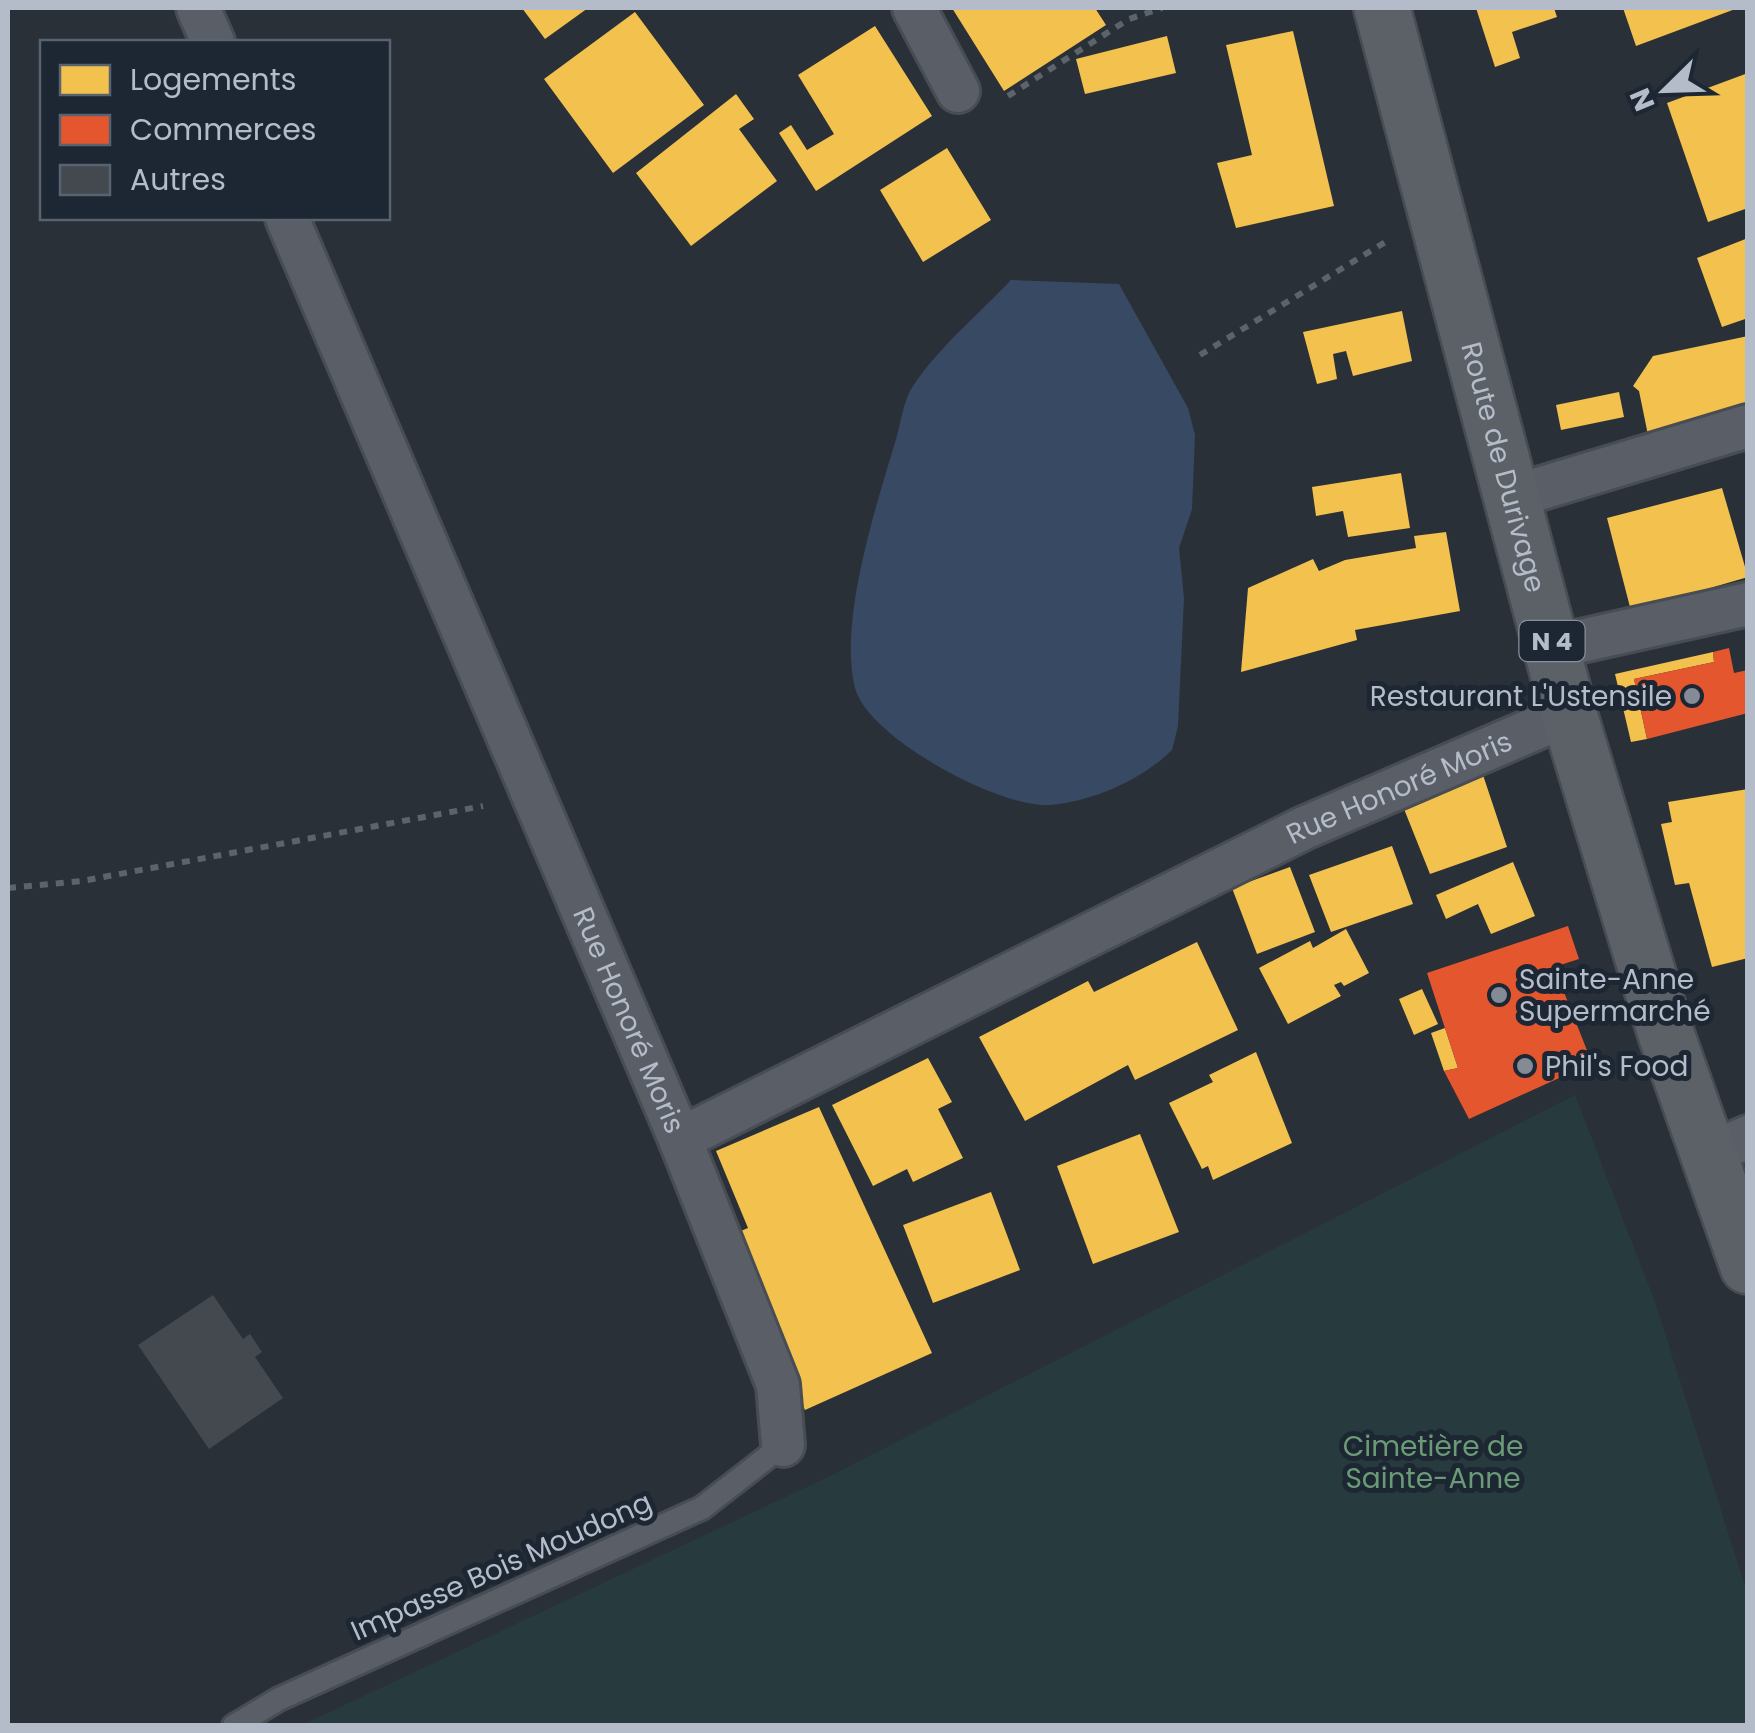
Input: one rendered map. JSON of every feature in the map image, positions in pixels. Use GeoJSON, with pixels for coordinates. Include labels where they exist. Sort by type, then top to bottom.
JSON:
{"type":"FeatureCollection","features":[{"type":"Feature","properties":{"kind":"main road","name":"Route de Durivage"},"geometry":{"type":"LineString","coordinates":[[1382,8],[1569,714],[1666,1034],[1728,1146],[1748,1266]]}},
{"type":"Feature","properties":{"kind":"street"},"geometry":{"type":"LineString","coordinates":[[198,8],[212,40]]}},
{"type":"Feature","properties":{"kind":"street"},"geometry":{"type":"LineString","coordinates":[[914,8],[958,91]]}},
{"type":"Feature","properties":{"kind":"street","name":"Rue Honoré Moris"},"geometry":{"type":"LineString","coordinates":[[289,220],[680,1139],[1304,828],[1569,714]]}},
{"type":"Feature","properties":{"kind":"street"},"geometry":{"type":"LineString","coordinates":[[1512,497],[1748,426]]}},
{"type":"Feature","properties":{"kind":"street"},"geometry":{"type":"LineString","coordinates":[[1554,647],[1748,604]]}},
{"type":"Feature","properties":{"kind":"street"},"geometry":{"type":"LineString","coordinates":[[680,1139],[778,1384],[783,1446]]}},
{"type":"Feature","properties":{"kind":"lane","name":"Impasse Bois Moudong"},"geometry":{"type":"LineString","coordinates":[[234,1726],[279,1700],[702,1508],[783,1446]]}},
{"type":"Feature","properties":{"kind":"path"},"geometry":{"type":"LineString","coordinates":[[958,91],[984,112],[1128,18],[1162,8]]}},
{"type":"Feature","properties":{"kind":"path"},"geometry":{"type":"LineString","coordinates":[[1200,355],[1436,212]]}},
{"type":"Feature","properties":{"kind":"path"},"geometry":{"type":"LineString","coordinates":[[8,888],[82,881],[534,796]]}},
{"type":"Feature","properties":{"kind":"green space","name":"Cimetière de Sainte-Anne"},"geometry":{"type":"Polygon","coordinates":[[[1575,1095],[1655,1302],[1747,1592],[1747,1725],[302,1725],[830,1476],[1575,1095]]]}},
{"type":"Feature","properties":{"kind":"water"},"geometry":{"type":"Polygon","coordinates":[[[1011,280],[1119,284],[1188,408],[1195,435],[1192,509],[1179,548],[1184,598],[1178,726],[1172,750],[1146,771],[1116,787],[1050,805],[1028,803],[970,783],[909,748],[865,708],[855,688],[851,661],[862,562],[907,397],[934,358],[1011,280]]]}},
{"type":"Feature","properties":{"kind":"building: Logements"},"geometry":{"type":"Polygon","coordinates":[[[522,8],[588,8],[545,39],[522,8]]]}},
{"type":"Feature","properties":{"kind":"building: Logements"},"geometry":{"type":"Polygon","coordinates":[[[952,8],[1095,8],[1106,25],[1004,91],[952,8]]]}},
{"type":"Feature","properties":{"kind":"building: Logements"},"geometry":{"type":"Polygon","coordinates":[[[1476,8],[1554,8],[1557,17],[1512,32],[1520,58],[1495,67],[1476,8]]]}},
{"type":"Feature","properties":{"kind":"building: Logements"},"geometry":{"type":"Polygon","coordinates":[[[1623,8],[1738,8],[1636,46],[1623,8]]]}},
{"type":"Feature","properties":{"kind":"building: Logements"},"geometry":{"type":"Polygon","coordinates":[[[635,12],[704,105],[613,173],[544,79],[635,12]]]}},
{"type":"Feature","properties":{"kind":"building: Logements"},"geometry":{"type":"Polygon","coordinates":[[[875,26],[932,116],[816,191],[779,133],[791,125],[807,150],[834,134],[798,75],[875,26]]]}},
{"type":"Feature","properties":{"kind":"building: Logements"},"geometry":{"type":"Polygon","coordinates":[[[1293,31],[1334,206],[1236,228],[1217,163],[1252,155],[1226,45],[1293,31]]]}},
{"type":"Feature","properties":{"kind":"building: Logements"},"geometry":{"type":"Polygon","coordinates":[[[1167,36],[1176,73],[1085,94],[1076,59],[1167,36]]]}},
{"type":"Feature","properties":{"kind":"building: Logements"},"geometry":{"type":"Polygon","coordinates":[[[1748,73],[1748,208],[1708,222],[1667,103],[1748,73]]]}},
{"type":"Feature","properties":{"kind":"building: Logements"},"geometry":{"type":"Polygon","coordinates":[[[736,94],[754,119],[739,129],[777,181],[691,246],[636,173],[736,94]]]}},
{"type":"Feature","properties":{"kind":"building: Logements"},"geometry":{"type":"Polygon","coordinates":[[[947,148],[991,220],[923,262],[880,190],[947,148]]]}},
{"type":"Feature","properties":{"kind":"building: Logements"},"geometry":{"type":"Polygon","coordinates":[[[1748,238],[1748,318],[1722,327],[1697,258],[1748,238]]]}},
{"type":"Feature","properties":{"kind":"building: Logements"},"geometry":{"type":"Polygon","coordinates":[[[1402,311],[1412,361],[1353,376],[1346,351],[1333,354],[1337,379],[1317,384],[1303,332],[1402,311]]]}},
{"type":"Feature","properties":{"kind":"building: Logements"},"geometry":{"type":"Polygon","coordinates":[[[1748,336],[1748,416],[1648,435],[1639,391],[1633,386],[1653,356],[1748,336]]]}},
{"type":"Feature","properties":{"kind":"building: Logements"},"geometry":{"type":"Polygon","coordinates":[[[1619,392],[1624,417],[1561,430],[1556,405],[1619,392]]]}},
{"type":"Feature","properties":{"kind":"building: Logements"},"geometry":{"type":"Polygon","coordinates":[[[1401,473],[1410,528],[1348,537],[1343,511],[1316,516],[1312,487],[1401,473]]]}},
{"type":"Feature","properties":{"kind":"building: Logements"},"geometry":{"type":"Polygon","coordinates":[[[1722,488],[1748,577],[1631,611],[1607,518],[1722,488]]]}},
{"type":"Feature","properties":{"kind":"building: Logements"},"geometry":{"type":"Polygon","coordinates":[[[1446,532],[1460,611],[1355,630],[1357,640],[1241,672],[1248,588],[1313,559],[1319,571],[1345,560],[1416,548],[1414,536],[1446,532]]]}},
{"type":"Feature","properties":{"kind":"building: Logements"},"geometry":{"type":"Polygon","coordinates":[[[1713,652],[1714,662],[1634,679],[1647,739],[1631,742],[1615,674],[1713,652]]]}},
{"type":"Feature","properties":{"kind":"building: Logements"},"geometry":{"type":"Polygon","coordinates":[[[1483,775],[1507,847],[1430,874],[1402,804],[1483,775]]]}},
{"type":"Feature","properties":{"kind":"building: Logements"},"geometry":{"type":"Polygon","coordinates":[[[1748,789],[1748,958],[1712,967],[1689,883],[1675,885],[1661,824],[1672,822],[1668,802],[1748,789]]]}},
{"type":"Feature","properties":{"kind":"building: Logements"},"geometry":{"type":"Polygon","coordinates":[[[1392,846],[1413,904],[1331,932],[1309,875],[1392,846]]]}},
{"type":"Feature","properties":{"kind":"building: Logements"},"geometry":{"type":"Polygon","coordinates":[[[1513,862],[1535,916],[1491,934],[1478,904],[1446,919],[1436,895],[1513,862]]]}},
{"type":"Feature","properties":{"kind":"building: Logements"},"geometry":{"type":"Polygon","coordinates":[[[1290,867],[1315,932],[1257,954],[1232,888],[1290,867]]]}},
{"type":"Feature","properties":{"kind":"building: Logements"},"geometry":{"type":"Polygon","coordinates":[[[1346,929],[1369,973],[1344,986],[1341,982],[1334,985],[1341,996],[1288,1024],[1259,968],[1310,941],[1313,948],[1346,929]]]}},
{"type":"Feature","properties":{"kind":"building: Logements"},"geometry":{"type":"Polygon","coordinates":[[[1197,942],[1238,1030],[1135,1080],[1128,1065],[1025,1121],[979,1037],[1088,981],[1094,992],[1197,942]]]}},
{"type":"Feature","properties":{"kind":"building: Logements"},"geometry":{"type":"Polygon","coordinates":[[[1422,989],[1438,1024],[1414,1035],[1399,999],[1422,989]]]}},
{"type":"Feature","properties":{"kind":"building: Logements"},"geometry":{"type":"Polygon","coordinates":[[[1445,1028],[1458,1068],[1444,1071],[1431,1033],[1445,1028]]]}},
{"type":"Feature","properties":{"kind":"building: Logements"},"geometry":{"type":"Polygon","coordinates":[[[1256,1052],[1292,1143],[1213,1180],[1208,1166],[1202,1169],[1169,1103],[1213,1082],[1209,1075],[1256,1052]]]}},
{"type":"Feature","properties":{"kind":"building: Logements"},"geometry":{"type":"Polygon","coordinates":[[[928,1058],[952,1102],[938,1109],[963,1158],[913,1182],[907,1169],[873,1186],[832,1105],[928,1058]]]}},
{"type":"Feature","properties":{"kind":"building: Logements"},"geometry":{"type":"Polygon","coordinates":[[[819,1107],[932,1353],[805,1410],[724,1238],[748,1228],[716,1151],[819,1107]]]}},
{"type":"Feature","properties":{"kind":"building: Logements"},"geometry":{"type":"Polygon","coordinates":[[[1140,1134],[1179,1232],[1093,1264],[1057,1166],[1140,1134]]]}},
{"type":"Feature","properties":{"kind":"building: Logements"},"geometry":{"type":"Polygon","coordinates":[[[991,1192],[1020,1270],[933,1303],[903,1225],[991,1192]]]}},
{"type":"Feature","properties":{"kind":"building: Commerces","name":"Restaurant L'Ustensile"},"geometry":{"type":"Polygon","coordinates":[[[1729,648],[1734,673],[1748,670],[1748,713],[1647,739],[1634,679],[1714,662],[1713,652],[1729,648]]]}},
{"type":"Feature","properties":{"kind":"building: Commerces","name":"Sainte-Anne Supermarché"},"geometry":{"type":"Polygon","coordinates":[[[1568,926],[1579,959],[1554,967],[1592,1063],[1469,1119],[1444,1071],[1458,1068],[1427,973],[1568,926]]]}},
{"type":"Feature","properties":{"kind":"building: Autres"},"geometry":{"type":"Polygon","coordinates":[[[213,1295],[243,1339],[250,1334],[262,1352],[255,1357],[283,1398],[209,1449],[138,1345],[213,1295]]]}},
{"type":"Feature","properties":{"kind":"place","name":"Restaurant L'Ustensile"},"geometry":{"type":"Point","coordinates":[1692,696]}},
{"type":"Feature","properties":{"kind":"place","name":"Sainte-Anne Supermarché"},"geometry":{"type":"Point","coordinates":[1499,995]}},
{"type":"Feature","properties":{"kind":"place","name":"Phil's Food"},"geometry":{"type":"Point","coordinates":[1525,1066]}}]}
